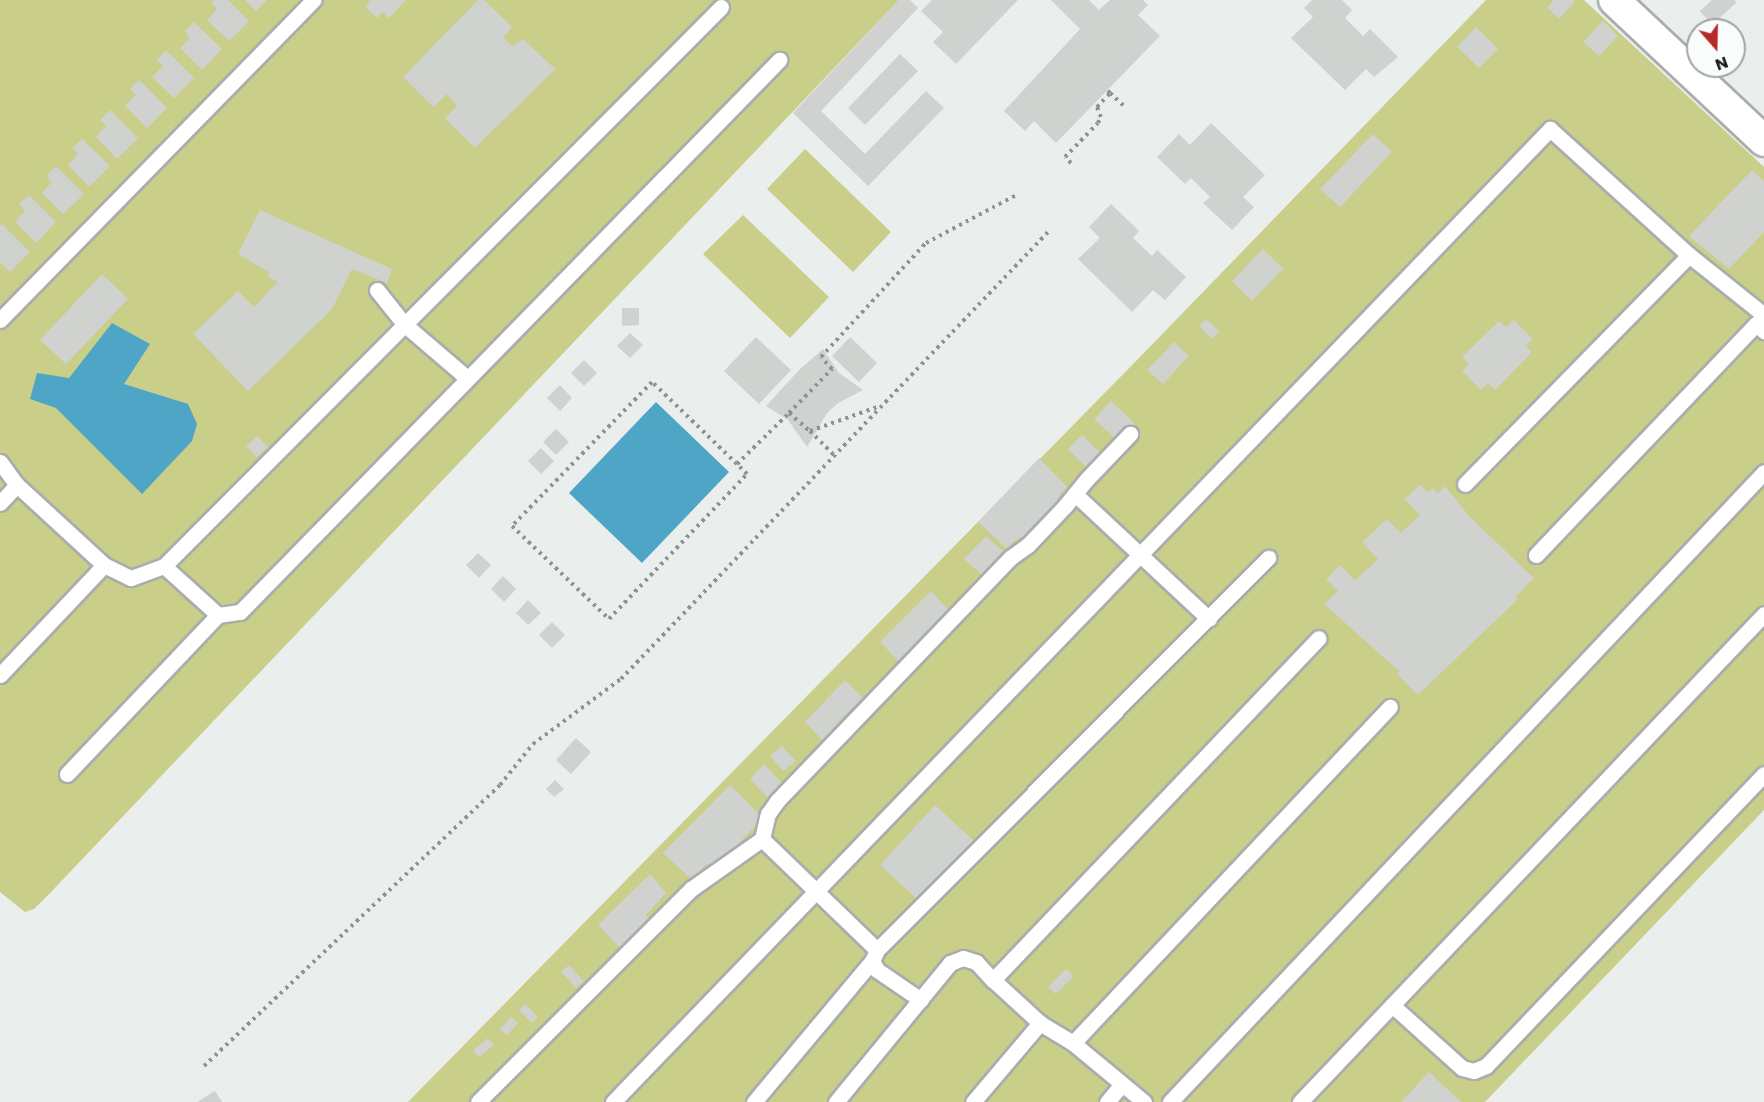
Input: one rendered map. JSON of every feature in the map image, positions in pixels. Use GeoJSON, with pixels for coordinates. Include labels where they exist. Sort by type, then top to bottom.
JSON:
{"type":"FeatureCollection","features":[{"type":"Feature","properties":{"kind":"street"},"geometry":{"type":"LineString","coordinates":[[1614,0],[1764,141]]}},
{"type":"Feature","properties":{"kind":"lane"},"geometry":{"type":"LineString","coordinates":[[0,320],[313,0]]}},
{"type":"Feature","properties":{"kind":"lane"},"geometry":{"type":"LineString","coordinates":[[0,462],[17,485],[104,565],[131,578],[164,566],[721,7]]}},
{"type":"Feature","properties":{"kind":"lane"},"geometry":{"type":"LineString","coordinates":[[67,774],[218,615],[240,612],[779,60]]}},
{"type":"Feature","properties":{"kind":"lane"},"geometry":{"type":"LineString","coordinates":[[613,1102],[1550,129],[1762,321],[1536,555]]}},
{"type":"Feature","properties":{"kind":"lane"},"geometry":{"type":"LineString","coordinates":[[1465,484],[1689,255]]}},
{"type":"Feature","properties":{"kind":"lane"},"geometry":{"type":"LineString","coordinates":[[377,290],[404,324],[467,378]]}},
{"type":"Feature","properties":{"kind":"lane"},"geometry":{"type":"LineString","coordinates":[[478,1102],[691,889],[762,838],[768,814],[777,801],[1010,558],[1028,545],[1130,434]]}},
{"type":"Feature","properties":{"kind":"lane"},"geometry":{"type":"LineString","coordinates":[[1170,1102],[1764,472]]}},
{"type":"Feature","properties":{"kind":"lane"},"geometry":{"type":"LineString","coordinates":[[0,503],[17,485]]}},
{"type":"Feature","properties":{"kind":"lane"},"geometry":{"type":"LineString","coordinates":[[1074,494],[1209,618]]}},
{"type":"Feature","properties":{"kind":"lane"},"geometry":{"type":"LineString","coordinates":[[754,1102],[874,955],[1268,558]]}},
{"type":"Feature","properties":{"kind":"lane"},"geometry":{"type":"LineString","coordinates":[[0,675],[104,565]]}},
{"type":"Feature","properties":{"kind":"lane"},"geometry":{"type":"LineString","coordinates":[[164,566],[218,615]]}},
{"type":"Feature","properties":{"kind":"lane"},"geometry":{"type":"LineString","coordinates":[[1300,1102],[1764,614]]}},
{"type":"Feature","properties":{"kind":"lane"},"geometry":{"type":"LineString","coordinates":[[993,980],[1319,638]]}},
{"type":"Feature","properties":{"kind":"lane"},"geometry":{"type":"LineString","coordinates":[[1073,1043],[1390,707]]}},
{"type":"Feature","properties":{"kind":"lane"},"geometry":{"type":"LineString","coordinates":[[1392,1005],[1462,1068],[1474,1071],[1485,1066],[1764,774]]}},
{"type":"Feature","properties":{"kind":"lane"},"geometry":{"type":"LineString","coordinates":[[762,838],[818,891],[874,955],[877,970],[921,1000]]}},
{"type":"Feature","properties":{"kind":"lane"},"geometry":{"type":"LineString","coordinates":[[836,1102],[950,963],[963,958],[976,962],[1040,1023],[1073,1043],[1144,1102]]}},
{"type":"Feature","properties":{"kind":"lane"},"geometry":{"type":"LineString","coordinates":[[973,1102],[1040,1023]]}},
{"type":"Feature","properties":{"kind":"lane"},"geometry":{"type":"LineString","coordinates":[[1107,1102],[1122,1084]]}},
{"type":"Feature","properties":{"kind":"path"},"geometry":{"type":"LineString","coordinates":[[1071,163],[1065,157],[1098,123],[1101,117],[1097,107],[1108,92],[1125,107]]}},
{"type":"Feature","properties":{"kind":"path"},"geometry":{"type":"LineString","coordinates":[[737,464],[832,369],[821,357],[926,243],[1018,194]]}},
{"type":"Feature","properties":{"kind":"path"},"geometry":{"type":"LineString","coordinates":[[204,1066],[500,785],[533,744],[621,679],[1048,232]]}},
{"type":"Feature","properties":{"kind":"path"},"geometry":{"type":"LineString","coordinates":[[652,382],[737,464],[747,474],[609,619],[512,526],[652,382]]}},
{"type":"Feature","properties":{"kind":"path"},"geometry":{"type":"LineString","coordinates":[[810,431],[881,406]]}},
{"type":"Feature","properties":{"kind":"path"},"geometry":{"type":"LineString","coordinates":[[789,413],[834,455]]}},
{"type":"Feature","properties":{"kind":"green space"},"geometry":{"type":"Polygon","coordinates":[[[0,0],[899,0],[51,892],[34,909],[25,912],[0,892],[0,0]]]}},
{"type":"Feature","properties":{"kind":"green space"},"geometry":{"type":"Polygon","coordinates":[[[1486,0],[1584,0],[1764,167],[1764,810],[1485,1102],[408,1102],[1140,357],[1486,0]]]}},
{"type":"Feature","properties":{"kind":"green space"},"geometry":{"type":"Polygon","coordinates":[[[805,149],[891,232],[853,272],[767,189],[805,149]]]}},
{"type":"Feature","properties":{"kind":"green space"},"geometry":{"type":"Polygon","coordinates":[[[743,215],[829,297],[790,338],[703,254],[743,215]]]}},
{"type":"Feature","properties":{"kind":"water"},"geometry":{"type":"Polygon","coordinates":[[[112,323],[150,344],[124,384],[188,404],[197,424],[192,441],[142,494],[56,408],[30,399],[37,373],[69,378],[112,323]]]}},
{"type":"Feature","properties":{"kind":"water"},"geometry":{"type":"Polygon","coordinates":[[[656,402],[729,472],[642,563],[569,493],[656,402]]]}},
{"type":"Feature","properties":{"kind":"building"},"geometry":{"type":"Polygon","coordinates":[[[214,0],[228,0],[249,21],[229,41],[207,20],[217,9],[211,3],[214,0]]]}},
{"type":"Feature","properties":{"kind":"building"},"geometry":{"type":"Polygon","coordinates":[[[245,0],[267,0],[256,11],[245,0]]]}},
{"type":"Feature","properties":{"kind":"building"},"geometry":{"type":"Polygon","coordinates":[[[368,0],[406,0],[389,18],[382,12],[377,18],[365,7],[370,2],[368,0]]]}},
{"type":"Feature","properties":{"kind":"building"},"geometry":{"type":"Polygon","coordinates":[[[478,0],[484,0],[512,27],[503,38],[513,46],[523,39],[555,69],[475,148],[445,118],[457,106],[447,94],[433,107],[403,77],[478,0]]]}},
{"type":"Feature","properties":{"kind":"building"},"geometry":{"type":"Polygon","coordinates":[[[899,0],[910,0],[918,8],[821,111],[865,154],[926,91],[944,108],[868,186],[793,113],[899,0]]]}},
{"type":"Feature","properties":{"kind":"building"},"geometry":{"type":"Polygon","coordinates":[[[932,0],[1018,0],[956,64],[933,42],[943,32],[921,11],[932,0]]]}},
{"type":"Feature","properties":{"kind":"building"},"geometry":{"type":"Polygon","coordinates":[[[1051,0],[1089,0],[1099,10],[1110,0],[1143,0],[1148,5],[1138,15],[1160,36],[1056,143],[1034,121],[1025,131],[1004,111],[1080,29],[1051,0]]]}},
{"type":"Feature","properties":{"kind":"building"},"geometry":{"type":"Polygon","coordinates":[[[1312,0],[1342,0],[1352,10],[1345,18],[1363,36],[1370,29],[1398,57],[1374,77],[1366,69],[1345,90],[1291,38],[1313,17],[1304,8],[1312,0]]]}},
{"type":"Feature","properties":{"kind":"building"},"geometry":{"type":"Polygon","coordinates":[[[1554,0],[1573,0],[1575,2],[1559,19],[1547,7],[1554,0]]]}},
{"type":"Feature","properties":{"kind":"building"},"geometry":{"type":"Polygon","coordinates":[[[1712,0],[1737,2],[1720,18],[1706,18],[1700,11],[1712,0]]]}},
{"type":"Feature","properties":{"kind":"building"},"geometry":{"type":"Polygon","coordinates":[[[1603,21],[1618,36],[1599,56],[1583,42],[1603,21]]]}},
{"type":"Feature","properties":{"kind":"building"},"geometry":{"type":"Polygon","coordinates":[[[194,22],[222,49],[202,70],[180,48],[190,38],[184,31],[194,22]]]}},
{"type":"Feature","properties":{"kind":"building"},"geometry":{"type":"Polygon","coordinates":[[[1476,27],[1498,49],[1479,68],[1457,47],[1476,27]]]}},
{"type":"Feature","properties":{"kind":"building"},"geometry":{"type":"Polygon","coordinates":[[[166,50],[194,78],[174,98],[152,77],[163,66],[157,60],[166,50]]]}},
{"type":"Feature","properties":{"kind":"building"},"geometry":{"type":"Polygon","coordinates":[[[900,54],[918,71],[865,125],[848,108],[900,54]]]}},
{"type":"Feature","properties":{"kind":"building"},"geometry":{"type":"Polygon","coordinates":[[[139,80],[167,108],[147,128],[125,106],[136,95],[130,89],[139,80]]]}},
{"type":"Feature","properties":{"kind":"building"},"geometry":{"type":"Polygon","coordinates":[[[110,110],[138,138],[117,159],[96,137],[106,126],[100,120],[110,110]]]}},
{"type":"Feature","properties":{"kind":"building"},"geometry":{"type":"Polygon","coordinates":[[[1211,123],[1265,175],[1243,197],[1254,207],[1232,230],[1203,203],[1210,197],[1191,178],[1185,184],[1157,157],[1179,134],[1190,145],[1211,123]]]}},
{"type":"Feature","properties":{"kind":"building"},"geometry":{"type":"Polygon","coordinates":[[[1373,134],[1392,152],[1340,207],[1320,189],[1373,134]]]}},
{"type":"Feature","properties":{"kind":"building"},"geometry":{"type":"Polygon","coordinates":[[[82,139],[110,166],[89,187],[68,165],[78,154],[72,148],[82,139]]]}},
{"type":"Feature","properties":{"kind":"building"},"geometry":{"type":"Polygon","coordinates":[[[56,166],[84,194],[63,214],[42,193],[52,182],[46,176],[56,166]]]}},
{"type":"Feature","properties":{"kind":"building"},"geometry":{"type":"Polygon","coordinates":[[[1752,170],[1764,181],[1764,232],[1729,269],[1689,236],[1752,170]]]}},
{"type":"Feature","properties":{"kind":"building"},"geometry":{"type":"Polygon","coordinates":[[[29,195],[56,222],[36,243],[15,222],[25,211],[19,204],[29,195]]]}},
{"type":"Feature","properties":{"kind":"building"},"geometry":{"type":"Polygon","coordinates":[[[1111,204],[1139,231],[1133,238],[1152,256],[1157,250],[1186,277],[1165,300],[1153,290],[1132,312],[1078,259],[1100,238],[1089,227],[1111,204]]]}},
{"type":"Feature","properties":{"kind":"building"},"geometry":{"type":"Polygon","coordinates":[[[260,210],[392,269],[387,283],[352,269],[332,309],[248,391],[193,334],[238,291],[254,307],[278,282],[268,277],[269,272],[238,254],[260,210]]]}},
{"type":"Feature","properties":{"kind":"building"},"geometry":{"type":"Polygon","coordinates":[[[2,224],[30,252],[10,272],[0,262],[0,226],[2,224]]]}},
{"type":"Feature","properties":{"kind":"building"},"geometry":{"type":"Polygon","coordinates":[[[1263,249],[1283,269],[1252,301],[1232,281],[1263,249]]]}},
{"type":"Feature","properties":{"kind":"building"},"geometry":{"type":"Polygon","coordinates":[[[102,274],[128,299],[66,364],[40,340],[102,274]]]}},
{"type":"Feature","properties":{"kind":"building"},"geometry":{"type":"Polygon","coordinates":[[[622,308],[639,308],[639,325],[622,326],[622,308]]]}},
{"type":"Feature","properties":{"kind":"building"},"geometry":{"type":"Polygon","coordinates":[[[1206,319],[1219,331],[1212,339],[1199,326],[1206,319]]]}},
{"type":"Feature","properties":{"kind":"building"},"geometry":{"type":"Polygon","coordinates":[[[1514,320],[1533,339],[1526,346],[1532,352],[1495,390],[1488,383],[1481,390],[1462,371],[1469,364],[1462,357],[1499,321],[1506,327],[1514,320]]]}},
{"type":"Feature","properties":{"kind":"building"},"geometry":{"type":"Polygon","coordinates":[[[630,333],[643,345],[630,358],[617,346],[630,333]]]}},
{"type":"Feature","properties":{"kind":"building"},"geometry":{"type":"Polygon","coordinates":[[[756,337],[791,370],[759,404],[724,371],[756,337]]]}},
{"type":"Feature","properties":{"kind":"building"},"geometry":{"type":"Polygon","coordinates":[[[850,337],[877,363],[859,382],[832,356],[850,337]]]}},
{"type":"Feature","properties":{"kind":"building"},"geometry":{"type":"Polygon","coordinates":[[[1174,342],[1189,356],[1163,384],[1147,370],[1174,342]]]}},
{"type":"Feature","properties":{"kind":"building"},"geometry":{"type":"Polygon","coordinates":[[[823,349],[839,373],[863,390],[838,403],[827,413],[807,447],[788,420],[766,406],[799,370],[823,349]]]}},
{"type":"Feature","properties":{"kind":"building"},"geometry":{"type":"Polygon","coordinates":[[[584,360],[597,373],[584,386],[571,373],[584,360]]]}},
{"type":"Feature","properties":{"kind":"building"},"geometry":{"type":"Polygon","coordinates":[[[560,385],[572,398],[560,411],[547,398],[560,385]]]}},
{"type":"Feature","properties":{"kind":"building"},"geometry":{"type":"Polygon","coordinates":[[[1111,401],[1135,424],[1119,442],[1094,419],[1111,401]]]}},
{"type":"Feature","properties":{"kind":"building"},"geometry":{"type":"Polygon","coordinates":[[[556,429],[569,442],[556,455],[543,442],[556,429]]]}},
{"type":"Feature","properties":{"kind":"building"},"geometry":{"type":"Polygon","coordinates":[[[1082,435],[1102,455],[1087,468],[1068,449],[1082,435]]]}},
{"type":"Feature","properties":{"kind":"building"},"geometry":{"type":"Polygon","coordinates":[[[257,436],[268,447],[257,457],[246,446],[257,436]]]}},
{"type":"Feature","properties":{"kind":"building"},"geometry":{"type":"Polygon","coordinates":[[[541,448],[554,461],[541,474],[528,461],[541,448]]]}},
{"type":"Feature","properties":{"kind":"building"},"geometry":{"type":"Polygon","coordinates":[[[1039,458],[1067,487],[1057,498],[1063,504],[1027,544],[1020,537],[1006,548],[978,522],[1039,458]]]}},
{"type":"Feature","properties":{"kind":"building"},"geometry":{"type":"Polygon","coordinates":[[[1420,485],[1428,492],[1433,488],[1438,493],[1445,486],[1470,517],[1534,578],[1515,597],[1518,599],[1418,695],[1397,674],[1400,672],[1324,604],[1338,591],[1326,579],[1340,565],[1355,581],[1378,559],[1362,542],[1387,519],[1401,533],[1420,515],[1405,499],[1420,485]]]}},
{"type":"Feature","properties":{"kind":"building"},"geometry":{"type":"Polygon","coordinates":[[[986,536],[1004,552],[983,576],[964,559],[986,536]]]}},
{"type":"Feature","properties":{"kind":"building"},"geometry":{"type":"Polygon","coordinates":[[[478,553],[491,565],[479,578],[466,565],[478,553]]]}},
{"type":"Feature","properties":{"kind":"building"},"geometry":{"type":"Polygon","coordinates":[[[503,576],[516,589],[504,602],[491,589],[503,576]]]}},
{"type":"Feature","properties":{"kind":"building"},"geometry":{"type":"Polygon","coordinates":[[[931,591],[952,613],[901,664],[880,642],[931,591]]]}},
{"type":"Feature","properties":{"kind":"building"},"geometry":{"type":"Polygon","coordinates":[[[528,600],[541,613],[528,625],[516,613],[528,600]]]}},
{"type":"Feature","properties":{"kind":"building"},"geometry":{"type":"Polygon","coordinates":[[[552,622],[565,635],[552,648],[539,635],[552,622]]]}},
{"type":"Feature","properties":{"kind":"building"},"geometry":{"type":"Polygon","coordinates":[[[845,680],[863,698],[836,724],[840,728],[824,742],[805,722],[845,680]]]}},
{"type":"Feature","properties":{"kind":"building"},"geometry":{"type":"Polygon","coordinates":[[[576,738],[591,752],[571,774],[556,760],[576,738]]]}},
{"type":"Feature","properties":{"kind":"building"},"geometry":{"type":"Polygon","coordinates":[[[782,746],[796,761],[783,771],[770,756],[782,746]]]}},
{"type":"Feature","properties":{"kind":"building"},"geometry":{"type":"Polygon","coordinates":[[[764,764],[782,783],[776,789],[779,793],[771,801],[750,779],[764,764]]]}},
{"type":"Feature","properties":{"kind":"building"},"geometry":{"type":"Polygon","coordinates":[[[555,780],[564,789],[554,797],[546,789],[555,780]]]}},
{"type":"Feature","properties":{"kind":"building"},"geometry":{"type":"Polygon","coordinates":[[[730,785],[763,818],[713,870],[707,864],[691,879],[663,853],[730,785]]]}},
{"type":"Feature","properties":{"kind":"building"},"geometry":{"type":"Polygon","coordinates":[[[935,805],[974,841],[919,901],[880,865],[935,805]]]}},
{"type":"Feature","properties":{"kind":"building"},"geometry":{"type":"Polygon","coordinates":[[[650,874],[666,893],[646,915],[649,918],[641,926],[644,930],[623,951],[598,925],[650,874]]]}},
{"type":"Feature","properties":{"kind":"building"},"geometry":{"type":"Polygon","coordinates":[[[569,965],[584,981],[576,988],[561,972],[569,965]]]}},
{"type":"Feature","properties":{"kind":"building"},"geometry":{"type":"Polygon","coordinates":[[[1066,969],[1074,976],[1056,994],[1048,987],[1066,969]]]}},
{"type":"Feature","properties":{"kind":"building"},"geometry":{"type":"Polygon","coordinates":[[[525,1004],[538,1017],[532,1023],[519,1010],[525,1004]]]}},
{"type":"Feature","properties":{"kind":"building"},"geometry":{"type":"Polygon","coordinates":[[[511,1017],[518,1023],[507,1035],[500,1029],[511,1017]]]}},
{"type":"Feature","properties":{"kind":"building"},"geometry":{"type":"Polygon","coordinates":[[[488,1038],[494,1045],[479,1057],[473,1050],[488,1038]]]}},
{"type":"Feature","properties":{"kind":"building"},"geometry":{"type":"Polygon","coordinates":[[[1429,1072],[1461,1102],[1401,1102],[1429,1072]]]}},
{"type":"Feature","properties":{"kind":"building"},"geometry":{"type":"Polygon","coordinates":[[[215,1091],[222,1102],[197,1102],[215,1091]]]}}]}
